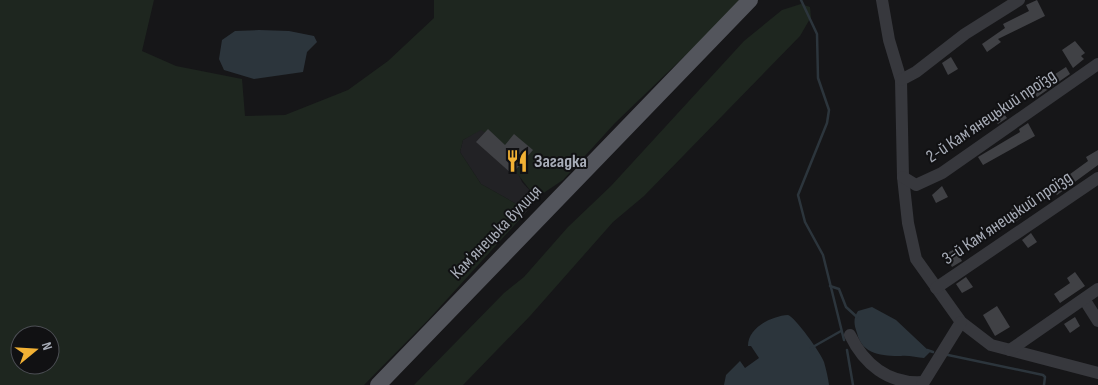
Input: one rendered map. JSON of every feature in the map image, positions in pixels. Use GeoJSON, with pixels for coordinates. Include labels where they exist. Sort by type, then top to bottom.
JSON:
{"type":"FeatureCollection","features":[{"type":"Feature","properties":{"kind":"main road","name":"Камʼянецька вулиця"},"geometry":{"type":"LineString","coordinates":[[378,385],[750,0]]}},
{"type":"Feature","properties":{"kind":"street"},"geometry":{"type":"LineString","coordinates":[[882,0],[889,40],[901,80],[903,177],[908,223],[916,259],[961,322],[991,346],[1098,372]]}},
{"type":"Feature","properties":{"kind":"street"},"geometry":{"type":"LineString","coordinates":[[901,80],[916,72],[965,34],[1019,0]]}},
{"type":"Feature","properties":{"kind":"street","name":"2-й Камʼянецький проїзд"},"geometry":{"type":"LineString","coordinates":[[903,177],[916,185],[942,173],[1098,64]]}},
{"type":"Feature","properties":{"kind":"street","name":"3-й Камʼянецький проїзд"},"geometry":{"type":"LineString","coordinates":[[936,288],[1098,178]]}},
{"type":"Feature","properties":{"kind":"street"},"geometry":{"type":"LineString","coordinates":[[1010,350],[1098,290]]}},
{"type":"Feature","properties":{"kind":"street"},"geometry":{"type":"LineString","coordinates":[[1084,299],[1098,320]]}},
{"type":"Feature","properties":{"kind":"street"},"geometry":{"type":"LineString","coordinates":[[850,335],[859,354],[884,375],[907,383],[922,384],[961,322]]}},
{"type":"Feature","properties":{"kind":"shaded area"},"geometry":{"type":"Polygon","coordinates":[[[0,0],[154,0],[142,51],[176,66],[242,79],[245,116],[285,115],[348,90],[388,61],[434,18],[434,0],[739,0],[722,20],[615,123],[563,180],[542,194],[533,194],[516,172],[510,154],[495,138],[481,130],[463,140],[460,152],[481,184],[520,206],[521,218],[429,319],[364,385],[0,385],[0,0]]]}},
{"type":"Feature","properties":{"kind":"shaded area"},"geometry":{"type":"Polygon","coordinates":[[[801,4],[810,7],[811,17],[800,36],[644,196],[613,222],[530,316],[463,385],[414,385],[504,293],[524,277],[568,227],[611,186],[744,41],[782,10],[801,4]]]}},
{"type":"Feature","properties":{"kind":"shaded area"},"geometry":{"type":"Polygon","coordinates":[[[235,31],[289,31],[314,36],[317,42],[307,52],[303,72],[254,79],[224,70],[219,59],[222,40],[235,31]]]}},
{"type":"Feature","properties":{"kind":"shaded area"},"geometry":{"type":"Polygon","coordinates":[[[481,129],[495,138],[510,154],[522,182],[533,194],[542,194],[521,218],[520,206],[481,184],[460,152],[463,140],[481,129]]]}},
{"type":"Feature","properties":{"kind":"shaded area"},"geometry":{"type":"Polygon","coordinates":[[[872,307],[896,320],[930,352],[924,358],[880,355],[868,350],[860,340],[855,327],[855,319],[858,311],[872,307]]]}},
{"type":"Feature","properties":{"kind":"shaded area"},"geometry":{"type":"Polygon","coordinates":[[[788,315],[802,328],[822,357],[829,385],[724,385],[726,375],[740,361],[745,368],[759,358],[751,346],[748,346],[749,340],[756,329],[768,321],[788,315]]]}},
{"type":"Feature","properties":{"kind":"building"},"geometry":{"type":"Polygon","coordinates":[[[1037,0],[1045,16],[998,39],[1001,42],[987,52],[982,44],[1005,28],[1003,24],[1029,11],[1026,5],[1037,0]]]}},
{"type":"Feature","properties":{"kind":"building"},"geometry":{"type":"Polygon","coordinates":[[[1075,41],[1085,53],[1081,56],[1084,59],[1073,68],[1062,50],[1075,41]]]}},
{"type":"Feature","properties":{"kind":"building"},"geometry":{"type":"Polygon","coordinates":[[[951,57],[958,69],[948,75],[942,63],[951,57]]]}},
{"type":"Feature","properties":{"kind":"building"},"geometry":{"type":"Polygon","coordinates":[[[1066,67],[1070,74],[1037,97],[1032,89],[1066,67]]]}},
{"type":"Feature","properties":{"kind":"building"},"geometry":{"type":"Polygon","coordinates":[[[999,107],[1007,118],[998,124],[990,114],[999,107]]]}},
{"type":"Feature","properties":{"kind":"building"},"geometry":{"type":"Polygon","coordinates":[[[1028,123],[1035,136],[983,165],[978,157],[1020,132],[1019,129],[1028,123]]]}},
{"type":"Feature","properties":{"kind":"building"},"geometry":{"type":"Polygon","coordinates":[[[488,129],[505,145],[514,134],[533,150],[512,174],[476,142],[488,129]]]}},
{"type":"Feature","properties":{"kind":"building"},"geometry":{"type":"Polygon","coordinates":[[[1098,150],[1098,165],[1057,195],[1051,188],[1088,161],[1086,157],[1098,150]]]}},
{"type":"Feature","properties":{"kind":"building"},"geometry":{"type":"Polygon","coordinates":[[[942,186],[948,197],[936,203],[932,195],[942,186]]]}},
{"type":"Feature","properties":{"kind":"building"},"geometry":{"type":"Polygon","coordinates":[[[1016,206],[1023,216],[1014,223],[1007,213],[1016,206]]]}},
{"type":"Feature","properties":{"kind":"building"},"geometry":{"type":"Polygon","coordinates":[[[1031,233],[1037,242],[1028,248],[1022,240],[1031,233]]]}},
{"type":"Feature","properties":{"kind":"building"},"geometry":{"type":"Polygon","coordinates":[[[955,249],[962,261],[952,267],[945,254],[955,249]]]}},
{"type":"Feature","properties":{"kind":"building"},"geometry":{"type":"Polygon","coordinates":[[[1075,272],[1085,286],[1060,303],[1054,294],[1070,283],[1067,278],[1075,272]]]}},
{"type":"Feature","properties":{"kind":"building"},"geometry":{"type":"Polygon","coordinates":[[[966,277],[973,287],[962,293],[956,284],[966,277]]]}},
{"type":"Feature","properties":{"kind":"building"},"geometry":{"type":"Polygon","coordinates":[[[997,306],[1010,327],[995,336],[983,315],[997,306]]]}},
{"type":"Feature","properties":{"kind":"building"},"geometry":{"type":"Polygon","coordinates":[[[1075,317],[1080,326],[1070,333],[1064,324],[1075,317]]]}},
{"type":"Feature","properties":{"kind":"waterway"},"geometry":{"type":"LineString","coordinates":[[801,0],[817,34],[818,78],[829,110],[827,123],[798,195],[805,222],[823,255],[844,340]]}},
{"type":"Feature","properties":{"kind":"waterway"},"geometry":{"type":"LineString","coordinates":[[830,286],[839,289],[846,307],[857,317]]}},
{"type":"Feature","properties":{"kind":"waterway"},"geometry":{"type":"LineString","coordinates":[[811,348],[841,331]]}},
{"type":"Feature","properties":{"kind":"waterway"},"geometry":{"type":"LineString","coordinates":[[847,350],[853,385]]}},
{"type":"Feature","properties":{"kind":"waterway"},"geometry":{"type":"LineString","coordinates":[[927,350],[933,352]]}},
{"type":"Feature","properties":{"kind":"waterway"},"geometry":{"type":"LineString","coordinates":[[948,355],[1043,375],[1045,377],[1044,385]]}},
{"type":"Feature","properties":{"kind":"place","name":"Загадка"},"geometry":{"type":"Point","coordinates":[517,161]}}]}
